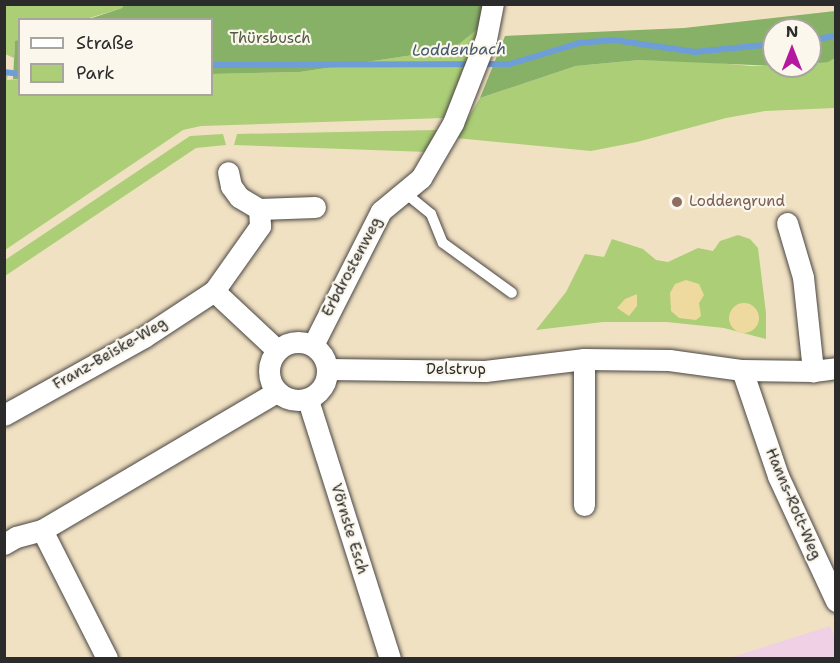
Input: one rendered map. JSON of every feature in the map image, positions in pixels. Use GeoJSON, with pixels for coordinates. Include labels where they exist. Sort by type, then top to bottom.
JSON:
{"type":"FeatureCollection","features":[{"type":"Feature","properties":{"kind":"street","name":"Erbdrostenweg"},"geometry":{"type":"LineString","coordinates":[[313,345],[381,212],[421,178],[453,123],[486,39],[494,4]]}},
{"type":"Feature","properties":{"kind":"street"},"geometry":{"type":"LineString","coordinates":[[228,172],[231,186],[249,205],[259,209],[315,207]]}},
{"type":"Feature","properties":{"kind":"street","name":"Franz-Beiske-Weg"},"geometry":{"type":"LineString","coordinates":[[4,415],[144,337],[214,291],[260,226],[259,209]]}},
{"type":"Feature","properties":{"kind":"street"},"geometry":{"type":"LineString","coordinates":[[787,223],[803,277],[813,371]]}},
{"type":"Feature","properties":{"kind":"street"},"geometry":{"type":"LineString","coordinates":[[214,291],[277,350]]}},
{"type":"Feature","properties":{"kind":"street"},"geometry":{"type":"LineString","coordinates":[[300,342],[313,345],[323,356],[328,369],[326,382],[319,393],[308,400],[285,399],[276,392],[270,382],[268,371],[270,360],[277,350],[288,343],[300,342]]}},
{"type":"Feature","properties":{"kind":"street"},"geometry":{"type":"LineString","coordinates":[[584,359],[584,506]]}},
{"type":"Feature","properties":{"kind":"street","name":"Delstrup"},"geometry":{"type":"LineString","coordinates":[[328,369],[485,371],[584,359],[669,360],[742,370],[836,369]]}},
{"type":"Feature","properties":{"kind":"street","name":"Hanns-Rott-Weg"},"geometry":{"type":"LineString","coordinates":[[742,370],[777,476],[836,602]]}},
{"type":"Feature","properties":{"kind":"street"},"geometry":{"type":"LineString","coordinates":[[8,534],[42,530],[276,392]]}},
{"type":"Feature","properties":{"kind":"street","name":"Vörnste Esch"},"geometry":{"type":"LineString","coordinates":[[308,400],[390,658]]}},
{"type":"Feature","properties":{"kind":"street"},"geometry":{"type":"LineString","coordinates":[[42,530],[107,658]]}},
{"type":"Feature","properties":{"kind":"lane"},"geometry":{"type":"LineString","coordinates":[[404,192],[431,214],[443,243],[512,293]]}},
{"type":"Feature","properties":{"kind":"shaded area"},"geometry":{"type":"Polygon","coordinates":[[[830,626],[835,638],[835,658],[729,658],[830,626]]]}},
{"type":"Feature","properties":{"kind":"green space","name":"Thürsbusch"},"geometry":{"type":"Polygon","coordinates":[[[125,4],[483,5],[479,28],[453,49],[300,72],[213,74],[213,18],[92,18],[122,8],[125,4]]]}},
{"type":"Feature","properties":{"kind":"green space"},"geometry":{"type":"Polygon","coordinates":[[[5,5],[125,5],[89,18],[18,18],[18,40],[15,42],[14,58],[5,54],[5,5]]]}},
{"type":"Feature","properties":{"kind":"green space"},"geometry":{"type":"Polygon","coordinates":[[[835,11],[835,58],[822,63],[822,18],[773,18],[835,11]]]}},
{"type":"Feature","properties":{"kind":"green space"},"geometry":{"type":"Polygon","coordinates":[[[762,19],[762,65],[640,60],[576,66],[480,98],[505,36],[684,28],[762,19]]]}},
{"type":"Feature","properties":{"kind":"green space"},"geometry":{"type":"Polygon","coordinates":[[[479,28],[444,118],[201,126],[183,130],[5,250],[5,72],[8,74],[7,80],[18,79],[18,96],[213,96],[213,74],[300,72],[453,49],[479,28]]]}},
{"type":"Feature","properties":{"kind":"green space"},"geometry":{"type":"Polygon","coordinates":[[[18,40],[18,79],[13,79],[15,41],[18,40]]]}},
{"type":"Feature","properties":{"kind":"green space"},"geometry":{"type":"Polygon","coordinates":[[[835,58],[835,108],[765,111],[726,118],[637,142],[591,151],[456,138],[480,98],[576,66],[640,60],[695,61],[762,66],[762,78],[822,78],[822,62],[835,58]]]}},
{"type":"Feature","properties":{"kind":"green space"},"geometry":{"type":"Polygon","coordinates":[[[437,130],[427,152],[234,145],[237,134],[437,130]]]}},
{"type":"Feature","properties":{"kind":"green space"},"geometry":{"type":"Polygon","coordinates":[[[223,134],[226,145],[196,148],[5,276],[5,260],[190,136],[223,134]]]}},
{"type":"Feature","properties":{"kind":"green space"},"geometry":{"type":"Polygon","coordinates":[[[738,235],[750,239],[758,248],[766,313],[766,339],[724,328],[667,322],[603,322],[536,330],[566,292],[585,254],[604,257],[612,239],[643,249],[656,260],[668,262],[698,248],[713,251],[720,241],[738,235]]]}},
{"type":"Feature","properties":{"kind":"sand"},"geometry":{"type":"Polygon","coordinates":[[[686,280],[699,284],[704,295],[699,303],[701,316],[696,320],[679,318],[671,311],[670,293],[675,284],[686,280]]]}},
{"type":"Feature","properties":{"kind":"sand"},"geometry":{"type":"Polygon","coordinates":[[[637,294],[637,306],[629,316],[617,308],[625,299],[637,294]]]}},
{"type":"Feature","properties":{"kind":"sand"},"geometry":{"type":"Polygon","coordinates":[[[744,303],[755,307],[759,318],[755,329],[744,333],[733,329],[729,318],[733,307],[744,303]]]}},
{"type":"Feature","properties":{"kind":"waterway","name":"Loddenbach"},"geometry":{"type":"LineString","coordinates":[[822,38],[836,36]]}},
{"type":"Feature","properties":{"kind":"waterway","name":"Loddenbach"},"geometry":{"type":"LineString","coordinates":[[213,65],[510,64],[579,43],[614,40],[695,52],[762,45]]}},
{"type":"Feature","properties":{"kind":"waterway","name":"Loddenbach"},"geometry":{"type":"LineString","coordinates":[[4,72],[18,74]]}},
{"type":"Feature","properties":{"kind":"place","name":"Loddengrund"},"geometry":{"type":"Point","coordinates":[677,202]}}]}
